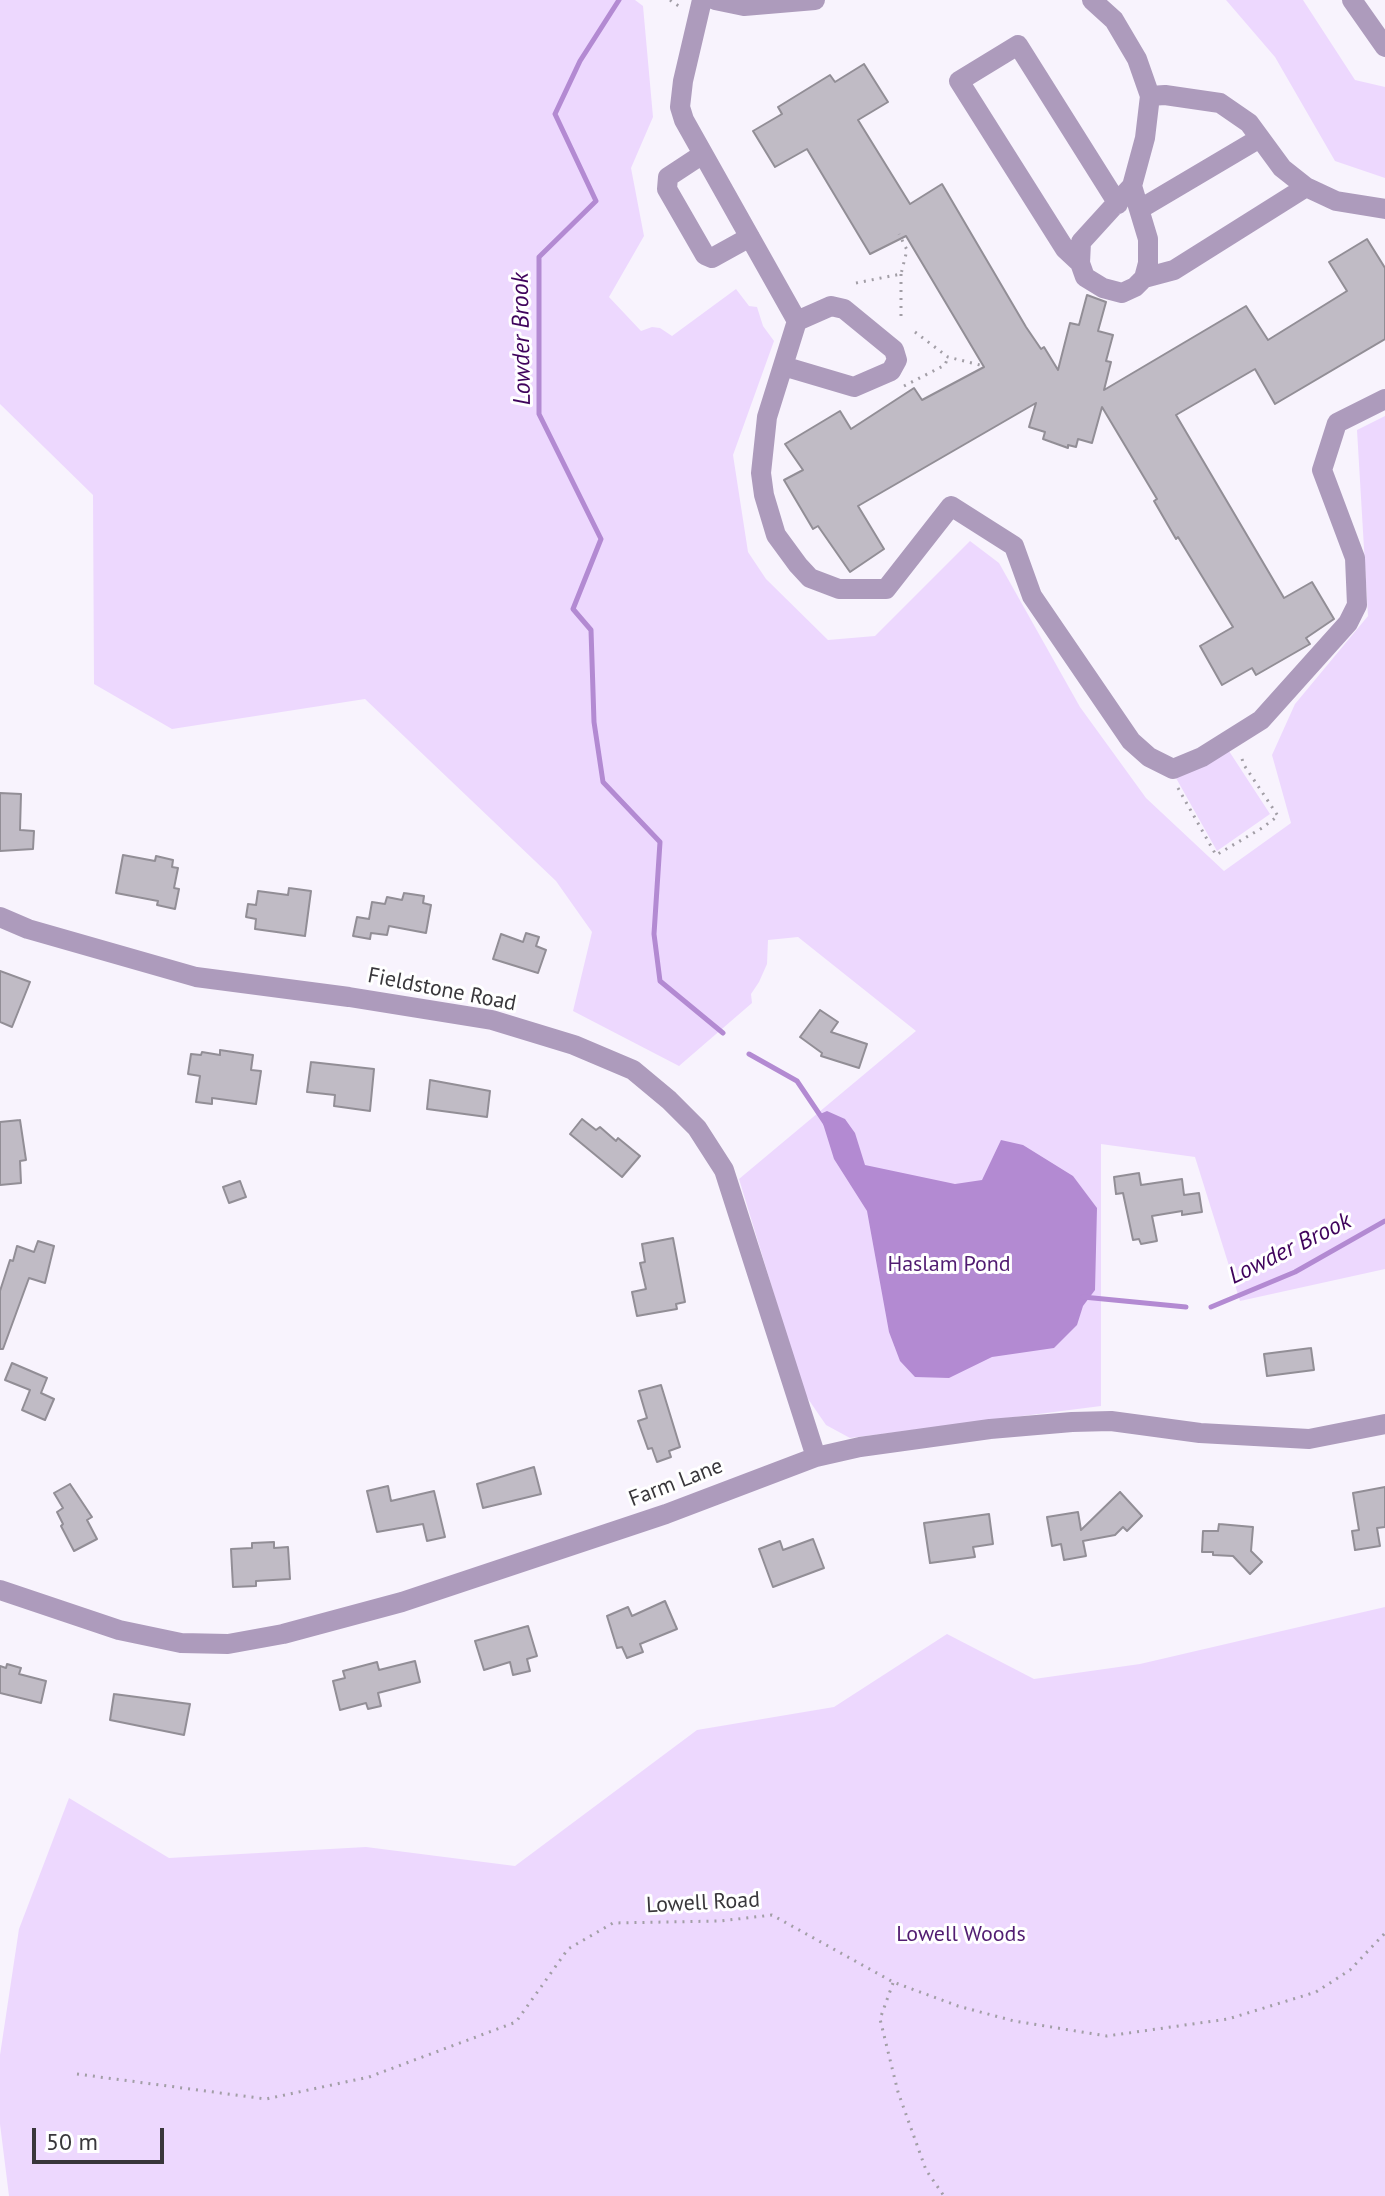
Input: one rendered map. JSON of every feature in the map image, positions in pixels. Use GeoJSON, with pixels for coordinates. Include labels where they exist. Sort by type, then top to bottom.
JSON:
{"type":"FeatureCollection","features":[{"type":"Feature","properties":{"kind":"street"},"geometry":{"type":"LineString","coordinates":[[702,0],[680,107],[684,120],[797,321],[767,417],[761,473],[776,535],[810,578],[839,589],[886,589],[951,506],[1014,546],[1032,596],[1131,741],[1149,757],[1173,769],[1202,757],[1261,720],[1348,623],[1357,605],[1355,558],[1322,470],[1337,423],[1385,399]]}},
{"type":"Feature","properties":{"kind":"street"},"geometry":{"type":"LineString","coordinates":[[715,0],[744,6],[815,0]]}},
{"type":"Feature","properties":{"kind":"street"},"geometry":{"type":"LineString","coordinates":[[1092,0],[1114,20],[1137,59],[1150,96],[1145,138],[1132,186],[1081,242],[1080,263],[1085,277],[1103,288],[1122,293],[1144,278],[1174,270],[1306,187]]}},
{"type":"Feature","properties":{"kind":"street"},"geometry":{"type":"LineString","coordinates":[[1352,0],[1385,47]]}},
{"type":"Feature","properties":{"kind":"street"},"geometry":{"type":"LineString","coordinates":[[1080,263],[1065,249],[959,81],[1018,45],[1118,204]]}},
{"type":"Feature","properties":{"kind":"street"},"geometry":{"type":"LineString","coordinates":[[1150,96],[1165,95],[1220,103],[1249,123],[1282,168],[1306,187],[1336,201],[1385,209]]}},
{"type":"Feature","properties":{"kind":"street"},"geometry":{"type":"LineString","coordinates":[[1140,209],[1260,138]]}},
{"type":"Feature","properties":{"kind":"street"},"geometry":{"type":"LineString","coordinates":[[703,154],[668,177],[667,189],[705,255],[712,258],[750,237]]}},
{"type":"Feature","properties":{"kind":"street"},"geometry":{"type":"LineString","coordinates":[[1132,186],[1148,239],[1148,263],[1144,278]]}},
{"type":"Feature","properties":{"kind":"street"},"geometry":{"type":"LineString","coordinates":[[783,366],[854,387],[891,371],[897,360],[894,350],[844,309],[831,306],[797,321]]}},
{"type":"Feature","properties":{"kind":"street","name":"Fieldstone Road"},"geometry":{"type":"LineString","coordinates":[[0,917],[28,929],[196,977],[492,1020],[574,1045],[633,1070],[697,1128],[724,1170],[816,1457]]}},
{"type":"Feature","properties":{"kind":"street","name":"Farm Lane"},"geometry":{"type":"LineString","coordinates":[[0,1590],[119,1630],[181,1643],[228,1644],[283,1634],[402,1602],[666,1514],[816,1457],[860,1447],[1072,1422],[1111,1421],[1200,1433],[1309,1439],[1385,1424]]}},
{"type":"Feature","properties":{"kind":"path"},"geometry":{"type":"LineString","coordinates":[[899,234],[907,250],[901,274],[901,321]]}},
{"type":"Feature","properties":{"kind":"path"},"geometry":{"type":"LineString","coordinates":[[856,283],[901,274]]}},
{"type":"Feature","properties":{"kind":"path"},"geometry":{"type":"LineString","coordinates":[[915,332],[948,357],[980,365]]}},
{"type":"Feature","properties":{"kind":"path"},"geometry":{"type":"LineString","coordinates":[[904,386],[945,365],[948,357]]}},
{"type":"Feature","properties":{"kind":"path"},"geometry":{"type":"LineString","coordinates":[[1173,769],[1174,780],[1216,855],[1278,816],[1244,765],[1235,736]]}},
{"type":"Feature","properties":{"kind":"path","name":"Lowell Road"},"geometry":{"type":"LineString","coordinates":[[77,2074],[266,2099],[369,2077],[516,2022],[568,1949],[613,1923],[720,1921],[772,1915],[893,1982],[958,2006],[1014,2021],[1107,2036],[1228,2019],[1316,1992],[1350,1970],[1385,1933]]}},
{"type":"Feature","properties":{"kind":"path"},"geometry":{"type":"LineString","coordinates":[[893,1982],[880,2019],[898,2092],[926,2170],[944,2196]]}},
{"type":"Feature","properties":{"kind":"green space","name":"Haslam Pond"},"geometry":{"type":"Polygon","coordinates":[[[0,0],[635,0],[643,6],[653,117],[631,168],[644,236],[609,297],[641,331],[660,328],[672,336],[736,289],[749,306],[757,307],[763,326],[774,341],[733,455],[748,552],[766,579],[828,640],[875,636],[970,541],[999,563],[1080,707],[1146,798],[1224,871],[1291,823],[1272,755],[1295,704],[1368,616],[1357,430],[1385,416],[1385,1269],[1240,1301],[1195,1157],[1101,1144],[1101,1406],[850,1438],[826,1425],[804,1393],[739,1179],[916,1031],[798,937],[768,940],[767,964],[751,994],[752,1003],[679,1066],[573,1011],[592,932],[556,881],[365,699],[172,729],[94,684],[93,495],[0,404],[0,0]]]}},
{"type":"Feature","properties":{"kind":"green space"},"geometry":{"type":"Polygon","coordinates":[[[1226,0],[1303,0],[1355,80],[1385,87],[1385,178],[1335,161],[1275,57],[1226,0]]]}},
{"type":"Feature","properties":{"kind":"green space"},"geometry":{"type":"Polygon","coordinates":[[[1227,748],[1270,814],[1217,851],[1176,778],[1227,748]]]}},
{"type":"Feature","properties":{"kind":"green space","name":"Lowell Woods"},"geometry":{"type":"Polygon","coordinates":[[[1385,1607],[1385,2196],[9,2196],[0,2124],[0,2055],[19,1929],[69,1798],[169,1858],[366,1847],[515,1866],[697,1730],[834,1707],[947,1634],[1034,1679],[1140,1664],[1385,1607]]]}},
{"type":"Feature","properties":{"kind":"shaded area"},"geometry":{"type":"Polygon","coordinates":[[[827,1111],[845,1119],[855,1133],[865,1165],[955,1184],[982,1180],[1001,1140],[1023,1145],[1073,1176],[1097,1208],[1095,1290],[1083,1306],[1077,1325],[1054,1348],[992,1357],[949,1378],[915,1377],[900,1361],[889,1332],[867,1211],[834,1159],[820,1114],[827,1111]]]}},
{"type":"Feature","properties":{"kind":"building"},"geometry":{"type":"Polygon","coordinates":[[[864,64],[888,102],[858,120],[910,204],[942,184],[1026,327],[1041,349],[1044,347],[1058,370],[1070,323],[1079,325],[1087,295],[1106,302],[1098,331],[1113,335],[1106,361],[1111,362],[1104,390],[1246,306],[1268,340],[1347,291],[1329,262],[1367,239],[1385,268],[1385,339],[1275,404],[1255,369],[1176,415],[1284,598],[1312,582],[1334,619],[1306,638],[1310,644],[1256,675],[1252,668],[1222,685],[1200,646],[1233,627],[1178,537],[1176,539],[1154,501],[1157,499],[1102,407],[1092,443],[1078,439],[1076,447],[1068,445],[1068,448],[1043,439],[1045,432],[1029,427],[1036,403],[858,506],[884,549],[850,572],[818,526],[813,529],[784,480],[803,470],[785,444],[840,411],[851,429],[914,388],[922,400],[984,367],[906,236],[870,254],[807,149],[775,167],[753,131],[782,114],[778,107],[830,75],[835,82],[864,64]]]}},
{"type":"Feature","properties":{"kind":"building"},"geometry":{"type":"Polygon","coordinates":[[[0,793],[21,794],[20,830],[34,831],[33,849],[0,851],[0,793]]]}},
{"type":"Feature","properties":{"kind":"building"},"geometry":{"type":"Polygon","coordinates":[[[123,855],[155,861],[156,856],[173,860],[172,867],[178,868],[174,888],[179,889],[175,909],[157,905],[158,901],[116,893],[123,855]]]}},
{"type":"Feature","properties":{"kind":"building"},"geometry":{"type":"Polygon","coordinates":[[[289,888],[311,891],[305,936],[255,929],[256,919],[246,917],[248,904],[256,905],[258,891],[288,895],[289,888]]]}},
{"type":"Feature","properties":{"kind":"building"},"geometry":{"type":"Polygon","coordinates":[[[404,893],[424,896],[423,903],[431,905],[426,933],[389,926],[387,935],[371,933],[370,939],[353,936],[357,917],[369,919],[372,902],[385,904],[387,897],[402,900],[404,893]]]}},
{"type":"Feature","properties":{"kind":"building"},"geometry":{"type":"Polygon","coordinates":[[[526,933],[539,937],[536,946],[546,950],[538,973],[493,959],[501,934],[523,942],[526,933]]]}},
{"type":"Feature","properties":{"kind":"building"},"geometry":{"type":"Polygon","coordinates":[[[0,971],[30,982],[12,1027],[0,1022],[0,971]]]}},
{"type":"Feature","properties":{"kind":"building"},"geometry":{"type":"Polygon","coordinates":[[[820,1010],[838,1022],[831,1032],[867,1044],[859,1068],[821,1056],[822,1053],[800,1037],[820,1010]]]}},
{"type":"Feature","properties":{"kind":"building"},"geometry":{"type":"Polygon","coordinates":[[[220,1050],[253,1055],[251,1070],[261,1071],[256,1104],[212,1098],[212,1104],[196,1102],[200,1076],[188,1074],[191,1054],[220,1055],[220,1050]]]}},
{"type":"Feature","properties":{"kind":"building"},"geometry":{"type":"Polygon","coordinates":[[[311,1062],[374,1069],[370,1111],[334,1106],[335,1095],[307,1092],[311,1062]]]}},
{"type":"Feature","properties":{"kind":"building"},"geometry":{"type":"Polygon","coordinates":[[[430,1080],[490,1091],[487,1117],[427,1109],[430,1080]]]}},
{"type":"Feature","properties":{"kind":"building"},"geometry":{"type":"Polygon","coordinates":[[[582,1119],[596,1130],[600,1127],[616,1141],[618,1138],[640,1156],[622,1177],[570,1134],[582,1119]]]}},
{"type":"Feature","properties":{"kind":"building"},"geometry":{"type":"Polygon","coordinates":[[[20,1120],[26,1160],[20,1161],[21,1183],[0,1185],[0,1122],[20,1120]]]}},
{"type":"Feature","properties":{"kind":"building"},"geometry":{"type":"Polygon","coordinates":[[[1139,1173],[1141,1185],[1182,1179],[1184,1195],[1199,1193],[1202,1212],[1182,1215],[1182,1211],[1152,1216],[1157,1241],[1141,1244],[1139,1239],[1133,1240],[1123,1193],[1116,1194],[1114,1177],[1139,1173]]]}},
{"type":"Feature","properties":{"kind":"building"},"geometry":{"type":"Polygon","coordinates":[[[240,1181],[246,1197],[229,1203],[223,1187],[240,1181]]]}},
{"type":"Feature","properties":{"kind":"building"},"geometry":{"type":"Polygon","coordinates":[[[673,1238],[685,1302],[676,1304],[677,1309],[637,1316],[632,1292],[646,1289],[640,1263],[645,1262],[642,1244],[673,1238]]]}},
{"type":"Feature","properties":{"kind":"building"},"geometry":{"type":"Polygon","coordinates":[[[38,1241],[54,1246],[45,1283],[29,1278],[3,1349],[0,1349],[0,1291],[10,1260],[13,1261],[17,1246],[34,1252],[38,1241]]]}},
{"type":"Feature","properties":{"kind":"building"},"geometry":{"type":"Polygon","coordinates":[[[1311,1348],[1314,1370],[1267,1376],[1264,1354],[1311,1348]]]}},
{"type":"Feature","properties":{"kind":"building"},"geometry":{"type":"Polygon","coordinates":[[[12,1363],[47,1378],[41,1393],[54,1399],[45,1420],[22,1410],[30,1390],[5,1380],[12,1363]]]}},
{"type":"Feature","properties":{"kind":"building"},"geometry":{"type":"Polygon","coordinates":[[[661,1385],[680,1447],[669,1451],[671,1457],[657,1462],[652,1448],[648,1449],[638,1421],[647,1418],[639,1391],[661,1385]]]}},
{"type":"Feature","properties":{"kind":"building"},"geometry":{"type":"Polygon","coordinates":[[[534,1467],[541,1494],[483,1508],[477,1484],[534,1467]]]}},
{"type":"Feature","properties":{"kind":"building"},"geometry":{"type":"Polygon","coordinates":[[[70,1484],[92,1517],[87,1520],[97,1539],[74,1551],[61,1526],[63,1524],[57,1512],[63,1508],[54,1493],[70,1484]]]}},
{"type":"Feature","properties":{"kind":"building"},"geometry":{"type":"Polygon","coordinates":[[[388,1486],[391,1501],[434,1491],[445,1537],[427,1541],[423,1524],[377,1532],[367,1491],[388,1486]]]}},
{"type":"Feature","properties":{"kind":"building"},"geometry":{"type":"Polygon","coordinates":[[[1385,1487],[1385,1527],[1377,1528],[1380,1546],[1355,1550],[1352,1531],[1359,1530],[1353,1493],[1385,1487]]]}},
{"type":"Feature","properties":{"kind":"building"},"geometry":{"type":"Polygon","coordinates":[[[1120,1492],[1142,1516],[1127,1531],[1123,1527],[1115,1535],[1083,1541],[1086,1556],[1064,1560],[1061,1544],[1052,1546],[1047,1517],[1078,1512],[1081,1530],[1120,1492]]]}},
{"type":"Feature","properties":{"kind":"building"},"geometry":{"type":"Polygon","coordinates":[[[989,1514],[993,1544],[973,1547],[975,1557],[930,1563],[924,1523],[989,1514]]]}},
{"type":"Feature","properties":{"kind":"building"},"geometry":{"type":"Polygon","coordinates":[[[1219,1524],[1253,1527],[1251,1551],[1262,1562],[1250,1574],[1233,1556],[1202,1552],[1203,1531],[1218,1531],[1219,1524]]]}},
{"type":"Feature","properties":{"kind":"building"},"geometry":{"type":"Polygon","coordinates":[[[813,1539],[824,1568],[773,1587],[759,1549],[780,1541],[783,1550],[813,1539]]]}},
{"type":"Feature","properties":{"kind":"building"},"geometry":{"type":"Polygon","coordinates":[[[274,1542],[274,1548],[288,1547],[290,1579],[256,1581],[256,1586],[233,1587],[231,1549],[252,1548],[252,1543],[274,1542]]]}},
{"type":"Feature","properties":{"kind":"building"},"geometry":{"type":"Polygon","coordinates":[[[665,1601],[677,1629],[640,1644],[643,1652],[627,1658],[622,1647],[617,1648],[607,1616],[628,1607],[632,1616],[665,1601]]]}},
{"type":"Feature","properties":{"kind":"building"},"geometry":{"type":"Polygon","coordinates":[[[528,1626],[537,1656],[527,1659],[530,1671],[513,1675],[510,1662],[484,1670],[475,1641],[528,1626]]]}},
{"type":"Feature","properties":{"kind":"building"},"geometry":{"type":"Polygon","coordinates":[[[415,1661],[420,1682],[378,1693],[381,1706],[368,1709],[366,1703],[340,1710],[333,1681],[345,1678],[343,1671],[377,1662],[379,1670],[415,1661]]]}},
{"type":"Feature","properties":{"kind":"building"},"geometry":{"type":"Polygon","coordinates":[[[7,1664],[21,1668],[19,1674],[46,1681],[41,1703],[0,1693],[0,1666],[6,1668],[7,1664]]]}},
{"type":"Feature","properties":{"kind":"building"},"geometry":{"type":"Polygon","coordinates":[[[114,1694],[190,1704],[184,1735],[110,1720],[114,1694]]]}},
{"type":"Feature","properties":{"kind":"waterway","name":"Lowder Brook"},"geometry":{"type":"LineString","coordinates":[[619,0],[580,61],[555,114],[596,201],[539,257],[539,414],[601,539],[573,609],[591,630],[594,722],[603,782],[660,842],[654,934],[660,981],[723,1033]]}},
{"type":"Feature","properties":{"kind":"waterway","name":"Lowder Brook"},"geometry":{"type":"LineString","coordinates":[[749,1054],[797,1081],[826,1124]]}},
{"type":"Feature","properties":{"kind":"waterway","name":"Lowder Brook"},"geometry":{"type":"LineString","coordinates":[[1211,1307],[1295,1272],[1385,1221]]}},
{"type":"Feature","properties":{"kind":"waterway","name":"Lowder Brook"},"geometry":{"type":"LineString","coordinates":[[1083,1297],[1186,1307]]}}]}
